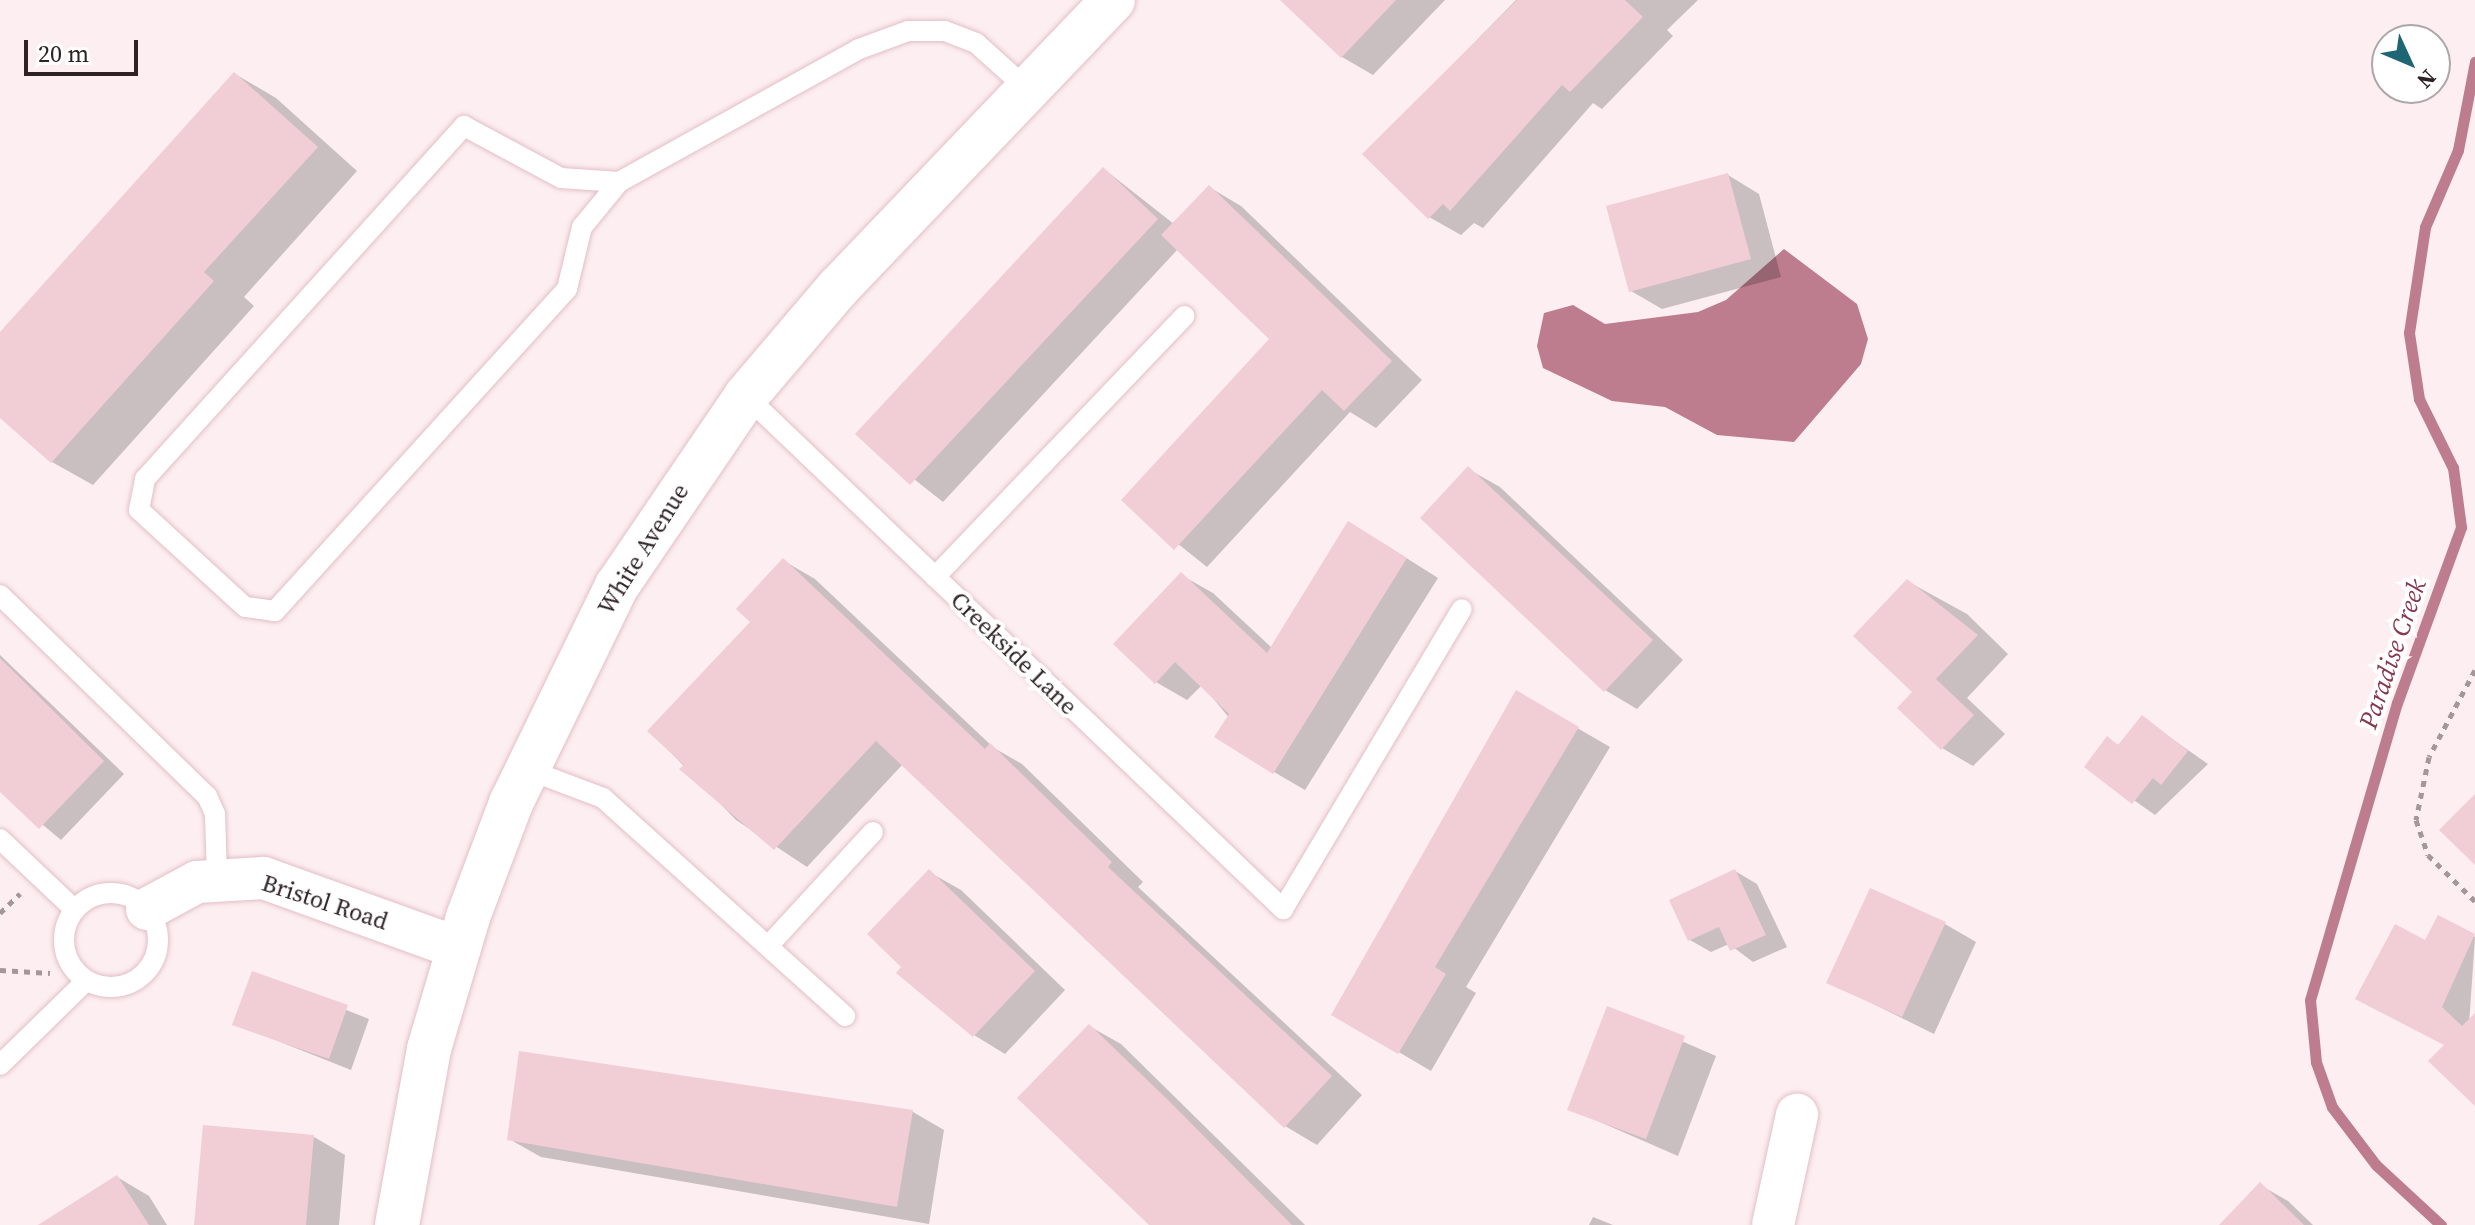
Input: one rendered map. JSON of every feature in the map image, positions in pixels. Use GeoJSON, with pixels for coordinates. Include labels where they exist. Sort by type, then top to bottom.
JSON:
{"type":"FeatureCollection","features":[{"type":"Feature","properties":{"kind":"street","name":"White Avenue"},"geometry":{"type":"LineString","coordinates":[[397,1225],[429,1049],[458,948],[526,769],[617,586],[746,396],[1027,89],[1113,0]]}},
{"type":"Feature","properties":{"kind":"street","name":"Bristol Road"},"geometry":{"type":"LineString","coordinates":[[147,909],[217,879],[264,878],[458,948]]}},
{"type":"Feature","properties":{"kind":"street"},"geometry":{"type":"LineString","coordinates":[[1773,1225],[1797,1115]]}},
{"type":"Feature","properties":{"kind":"lane"},"geometry":{"type":"LineString","coordinates":[[619,182],[561,178],[464,126],[145,479],[139,510],[245,607],[275,611],[567,289],[582,227],[619,182],[859,49],[908,31],[945,31],[976,43],[1027,89]]}},
{"type":"Feature","properties":{"kind":"lane"},"geometry":{"type":"LineString","coordinates":[[935,577],[1184,316]]}},
{"type":"Feature","properties":{"kind":"lane","name":"Creekside Lane"},"geometry":{"type":"LineString","coordinates":[[746,396],[1283,909],[1462,609]]}},
{"type":"Feature","properties":{"kind":"lane"},"geometry":{"type":"LineString","coordinates":[[0,595],[207,796],[215,814],[217,879]]}},
{"type":"Feature","properties":{"kind":"lane"},"geometry":{"type":"LineString","coordinates":[[526,769],[603,798],[770,944],[845,1016]]}},
{"type":"Feature","properties":{"kind":"lane"},"geometry":{"type":"LineString","coordinates":[[770,944],[873,832]]}},
{"type":"Feature","properties":{"kind":"lane"},"geometry":{"type":"LineString","coordinates":[[0,839],[75,910]]}},
{"type":"Feature","properties":{"kind":"lane"},"geometry":{"type":"LineString","coordinates":[[115,893],[147,909],[158,929],[152,965],[120,987],[80,974],[64,938],[75,910],[115,893]]}},
{"type":"Feature","properties":{"kind":"lane"},"geometry":{"type":"LineString","coordinates":[[0,1065],[80,974]]}},
{"type":"Feature","properties":{"kind":"path"},"geometry":{"type":"LineString","coordinates":[[2475,670],[2429,757],[2416,820],[2428,855],[2475,901]]}},
{"type":"Feature","properties":{"kind":"path"},"geometry":{"type":"LineString","coordinates":[[0,970],[31,977],[80,974]]}},
{"type":"Feature","properties":{"kind":"shaded area"},"geometry":{"type":"Polygon","coordinates":[[[1784,249],[1857,304],[1868,339],[1861,364],[1794,442],[1717,435],[1665,407],[1612,401],[1543,368],[1537,346],[1544,313],[1573,305],[1605,324],[1698,312],[1726,300],[1784,249]]]}},
{"type":"Feature","properties":{"kind":"building"},"geometry":{"type":"Polygon","coordinates":[[[1280,0],[1396,0],[1341,58],[1280,0]]]}},
{"type":"Feature","properties":{"kind":"building"},"geometry":{"type":"Polygon","coordinates":[[[1517,0],[1625,0],[1643,17],[1570,92],[1562,85],[1450,211],[1443,204],[1428,219],[1362,154],[1517,0]]]}},
{"type":"Feature","properties":{"kind":"building"},"geometry":{"type":"Polygon","coordinates":[[[234,72],[318,147],[204,272],[214,281],[51,463],[0,418],[0,332],[234,72]]]}},
{"type":"Feature","properties":{"kind":"building"},"geometry":{"type":"Polygon","coordinates":[[[1103,167],[1158,219],[910,485],[855,434],[1103,167]]]}},
{"type":"Feature","properties":{"kind":"building"},"geometry":{"type":"Polygon","coordinates":[[[1728,173],[1751,259],[1629,292],[1606,206],[1728,173]]]}},
{"type":"Feature","properties":{"kind":"building"},"geometry":{"type":"Polygon","coordinates":[[[1209,185],[1392,361],[1344,411],[1322,390],[1174,550],[1121,500],[1269,339],[1161,235],[1209,185]]]}},
{"type":"Feature","properties":{"kind":"building"},"geometry":{"type":"Polygon","coordinates":[[[1468,466],[1653,640],[1604,692],[1420,518],[1468,466]]]}},
{"type":"Feature","properties":{"kind":"building"},"geometry":{"type":"Polygon","coordinates":[[[1348,521],[1407,558],[1273,774],[1214,737],[1229,714],[1175,662],[1155,684],[1113,644],[1181,572],[1267,653],[1348,521]]]}},
{"type":"Feature","properties":{"kind":"building"},"geometry":{"type":"Polygon","coordinates":[[[783,558],[985,749],[990,743],[1112,862],[1108,867],[1332,1076],[1284,1128],[876,741],[774,850],[679,769],[684,765],[647,731],[750,622],[736,609],[783,558]]]}},
{"type":"Feature","properties":{"kind":"building"},"geometry":{"type":"Polygon","coordinates":[[[1907,579],[1978,635],[1936,679],[1974,715],[1941,750],[1897,708],[1912,692],[1853,636],[1907,579]]]}},
{"type":"Feature","properties":{"kind":"building"},"geometry":{"type":"Polygon","coordinates":[[[0,658],[104,761],[39,829],[0,792],[0,658]]]}},
{"type":"Feature","properties":{"kind":"building"},"geometry":{"type":"Polygon","coordinates":[[[1516,690],[1579,727],[1435,967],[1446,974],[1398,1054],[1331,1015],[1516,690]]]}},
{"type":"Feature","properties":{"kind":"building"},"geometry":{"type":"Polygon","coordinates":[[[2142,715],[2188,751],[2161,785],[2153,778],[2132,804],[2084,767],[2107,736],[2118,745],[2142,715]]]}},
{"type":"Feature","properties":{"kind":"building"},"geometry":{"type":"Polygon","coordinates":[[[2475,794],[2475,865],[2439,830],[2475,794]]]}},
{"type":"Feature","properties":{"kind":"building"},"geometry":{"type":"Polygon","coordinates":[[[929,869],[1035,971],[973,1037],[896,973],[901,967],[867,934],[929,869]]]}},
{"type":"Feature","properties":{"kind":"building"},"geometry":{"type":"Polygon","coordinates":[[[1735,869],[1766,935],[1730,951],[1719,927],[1688,941],[1669,900],[1735,869]]]}},
{"type":"Feature","properties":{"kind":"building"},"geometry":{"type":"Polygon","coordinates":[[[1870,888],[1946,922],[1902,1017],[1826,983],[1870,888]]]}},
{"type":"Feature","properties":{"kind":"building"},"geometry":{"type":"Polygon","coordinates":[[[2438,915],[2475,934],[2442,1007],[2462,1026],[2475,1013],[2475,1106],[2428,1061],[2444,1045],[2355,999],[2395,924],[2425,940],[2438,915]]]}},
{"type":"Feature","properties":{"kind":"building"},"geometry":{"type":"Polygon","coordinates":[[[252,971],[348,1005],[329,1059],[232,1025],[252,971]]]}},
{"type":"Feature","properties":{"kind":"building"},"geometry":{"type":"Polygon","coordinates":[[[1607,1006],[1685,1036],[1646,1139],[1567,1110],[1607,1006]]]}},
{"type":"Feature","properties":{"kind":"building"},"geometry":{"type":"Polygon","coordinates":[[[1089,1024],[1292,1225],[1149,1225],[1017,1098],[1089,1024]]]}},
{"type":"Feature","properties":{"kind":"building"},"geometry":{"type":"Polygon","coordinates":[[[519,1051],[913,1110],[897,1207],[507,1140],[519,1051]]]}},
{"type":"Feature","properties":{"kind":"building"},"geometry":{"type":"Polygon","coordinates":[[[203,1125],[314,1135],[306,1225],[194,1225],[203,1125]]]}},
{"type":"Feature","properties":{"kind":"building"},"geometry":{"type":"Polygon","coordinates":[[[117,1175],[149,1225],[38,1225],[117,1175]]]}},
{"type":"Feature","properties":{"kind":"building"},"geometry":{"type":"Polygon","coordinates":[[[2260,1182],[2304,1225],[2219,1225],[2260,1182]]]}},
{"type":"Feature","properties":{"kind":"waterway","name":"Paradise Creek"},"geometry":{"type":"LineString","coordinates":[[2441,1225],[2376,1165],[2332,1107],[2316,1062],[2310,1000],[2397,703],[2461,527],[2453,468],[2419,399],[2409,333],[2425,227],[2458,150],[2475,62]]}}]}
